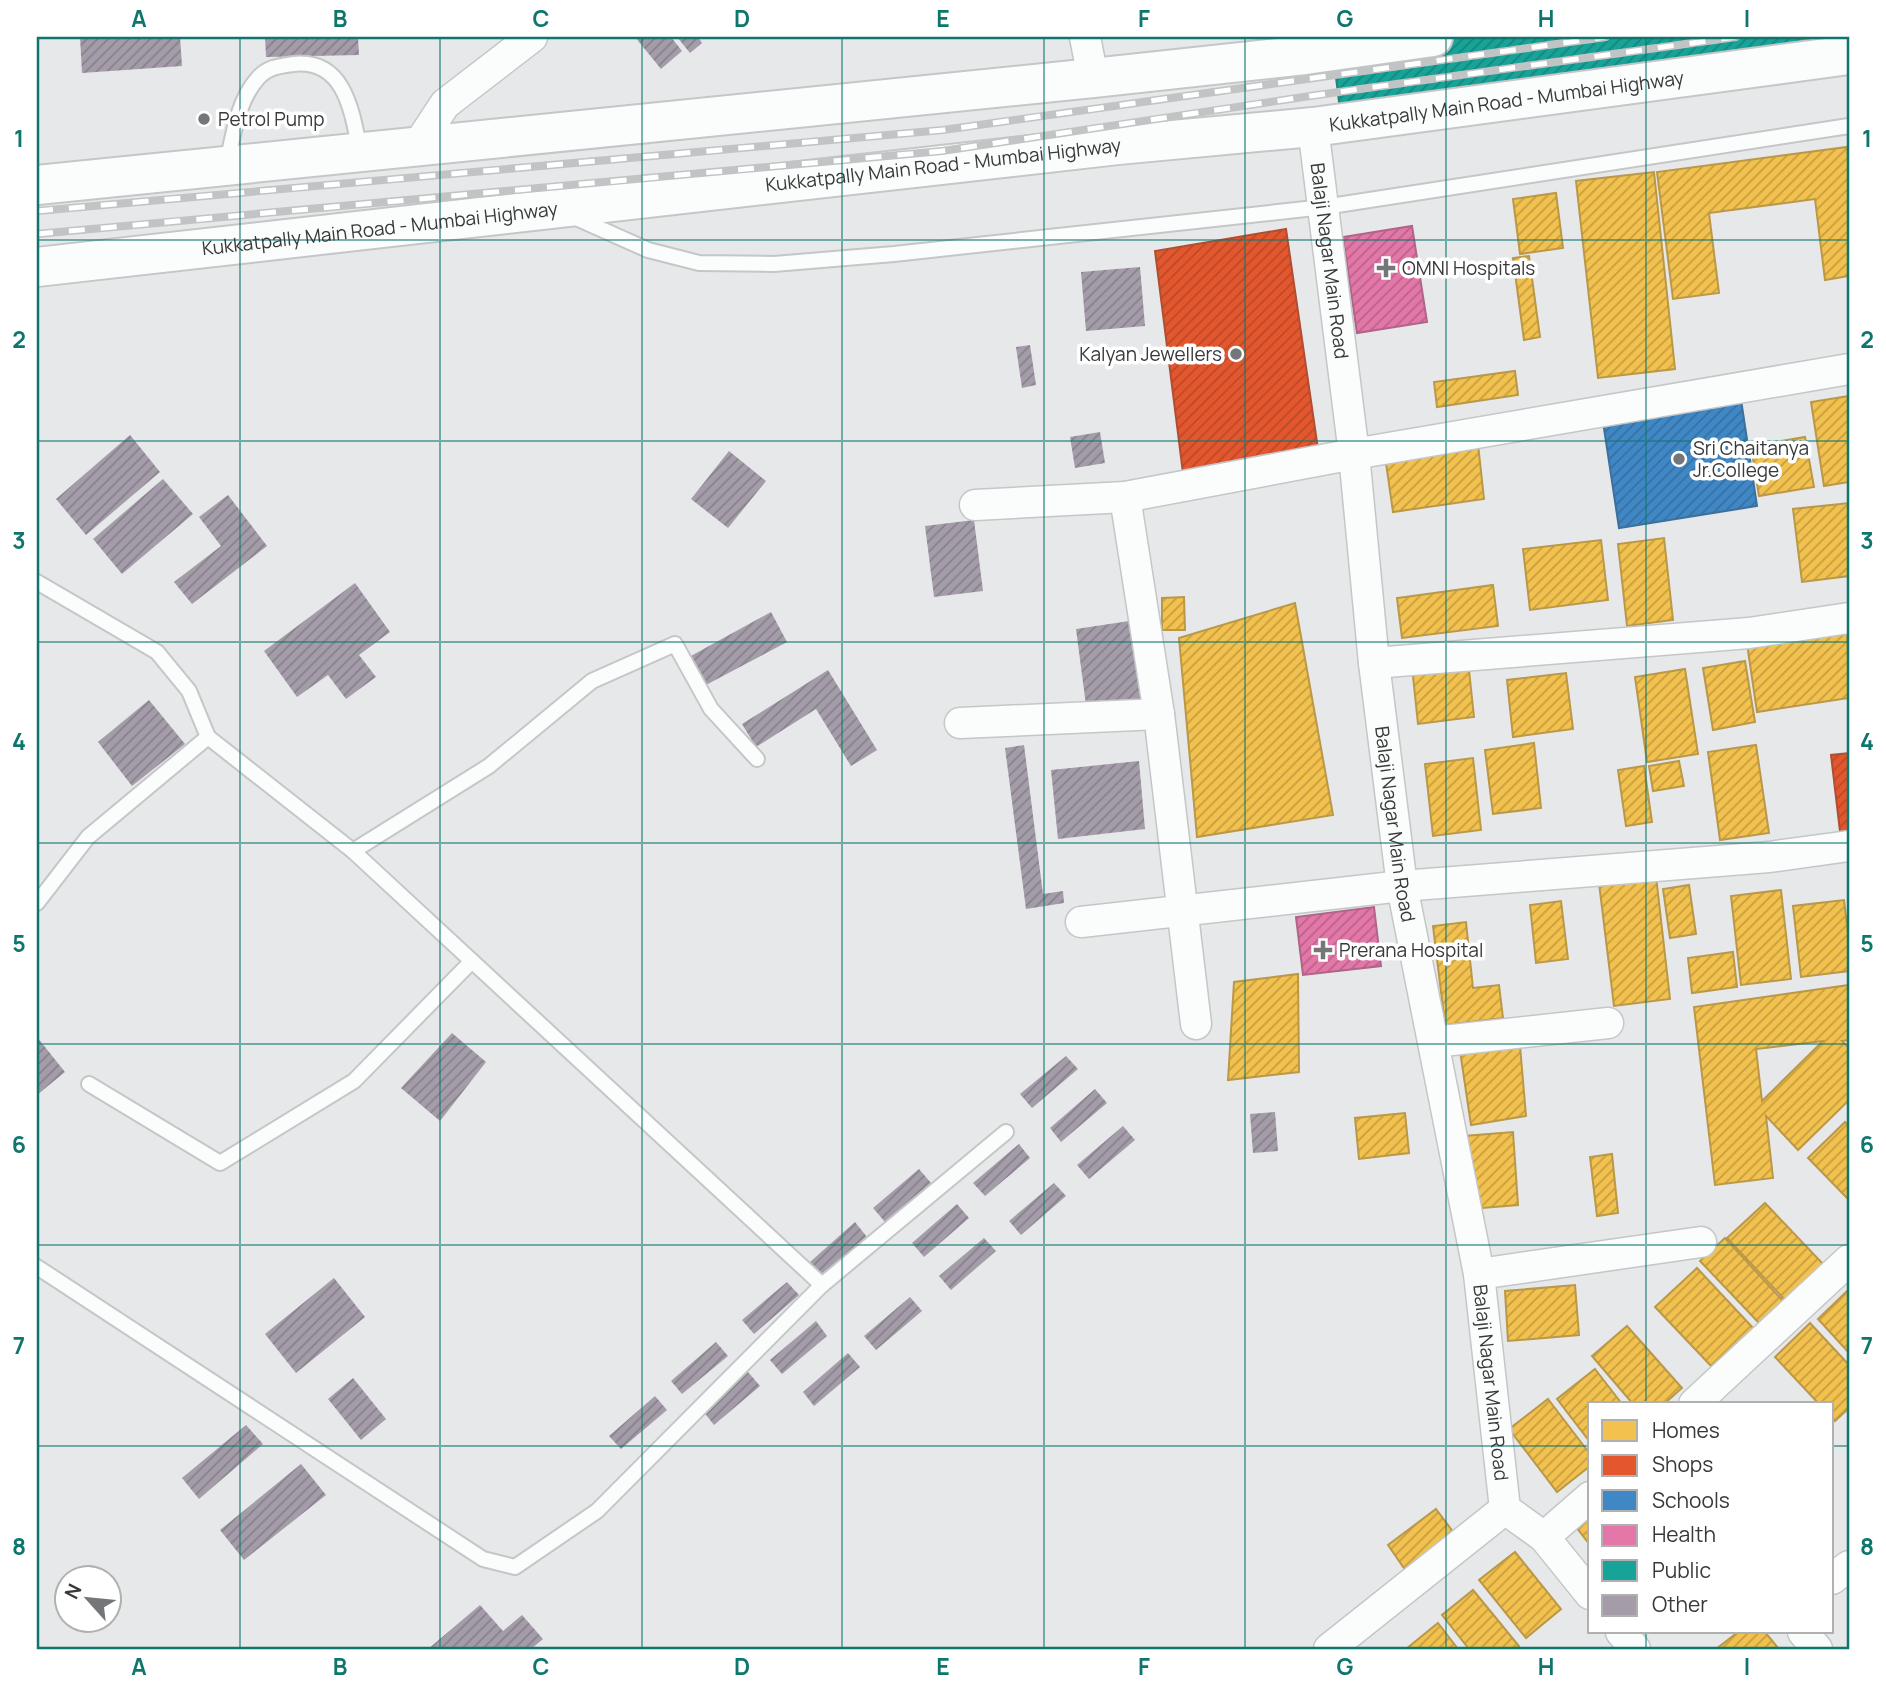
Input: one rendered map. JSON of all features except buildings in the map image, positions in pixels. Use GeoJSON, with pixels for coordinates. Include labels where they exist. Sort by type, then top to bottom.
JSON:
{"type":"FeatureCollection","features":[{"type":"Feature","properties":{"kind":"highway"},"geometry":{"type":"LineString","coordinates":[[37,185],[1093,78],[1305,55],[1433,37]]}},
{"type":"Feature","properties":{"kind":"highway","name":"Kukkatpally Main Road - Mumbai Highway"},"geometry":{"type":"LineString","coordinates":[[37,267],[1118,145],[1313,127],[1849,55]]}},
{"type":"Feature","properties":{"kind":"street"},"geometry":{"type":"LineString","coordinates":[[418,145],[445,104],[532,37]]}},
{"type":"Feature","properties":{"kind":"street"},"geometry":{"type":"LineString","coordinates":[[1086,37],[1093,78]]}},
{"type":"Feature","properties":{"kind":"street","name":"Balaji Nagar Main Road"},"geometry":{"type":"LineString","coordinates":[[1313,127],[1354,454],[1374,663],[1402,886],[1479,1274],[1505,1509]]}},
{"type":"Feature","properties":{"kind":"street"},"geometry":{"type":"LineString","coordinates":[[975,505],[1125,497],[1354,454],[1849,369]]}},
{"type":"Feature","properties":{"kind":"street"},"geometry":{"type":"LineString","coordinates":[[1125,497],[1159,714],[1196,1024]]}},
{"type":"Feature","properties":{"kind":"street"},"geometry":{"type":"LineString","coordinates":[[1374,663],[1749,633],[1849,618]]}},
{"type":"Feature","properties":{"kind":"street"},"geometry":{"type":"LineString","coordinates":[[960,723],[1159,714]]}},
{"type":"Feature","properties":{"kind":"street"},"geometry":{"type":"LineString","coordinates":[[1081,922],[1402,886],[1769,857],[1849,846]]}},
{"type":"Feature","properties":{"kind":"street"},"geometry":{"type":"LineString","coordinates":[[1434,1042],[1608,1023]]}},
{"type":"Feature","properties":{"kind":"street"},"geometry":{"type":"LineString","coordinates":[[1479,1274],[1701,1242]]}},
{"type":"Feature","properties":{"kind":"street"},"geometry":{"type":"LineString","coordinates":[[1696,1402],[1849,1259]]}},
{"type":"Feature","properties":{"kind":"street"},"geometry":{"type":"LineString","coordinates":[[1544,1537],[1588,1499]]}},
{"type":"Feature","properties":{"kind":"street"},"geometry":{"type":"LineString","coordinates":[[1329,1649],[1505,1509],[1544,1537],[1588,1592]]}},
{"type":"Feature","properties":{"kind":"street"},"geometry":{"type":"LineString","coordinates":[[1834,1577],[1849,1566]]}},
{"type":"Feature","properties":{"kind":"street"},"geometry":{"type":"LineString","coordinates":[[1623,1634],[1635,1649]]}},
{"type":"Feature","properties":{"kind":"street"},"geometry":{"type":"LineString","coordinates":[[1805,1634],[1817,1649]]}},
{"type":"Feature","properties":{"kind":"lane"},"geometry":{"type":"LineString","coordinates":[[227,165],[244,100],[258,78],[272,67],[298,64],[321,66],[337,80],[352,109],[360,151]]}},
{"type":"Feature","properties":{"kind":"lane"},"geometry":{"type":"LineString","coordinates":[[556,209],[648,250],[699,263],[774,264],[908,253],[1324,207],[1849,126]]}},
{"type":"Feature","properties":{"kind":"lane"},"geometry":{"type":"LineString","coordinates":[[37,582],[157,652],[188,691],[208,737],[353,851],[822,1286]]}},
{"type":"Feature","properties":{"kind":"lane"},"geometry":{"type":"LineString","coordinates":[[353,851],[489,766],[592,681],[675,644],[711,709],[757,759]]}},
{"type":"Feature","properties":{"kind":"lane"},"geometry":{"type":"LineString","coordinates":[[37,902],[88,837],[208,737]]}},
{"type":"Feature","properties":{"kind":"lane"},"geometry":{"type":"LineString","coordinates":[[89,1084],[220,1163],[354,1081],[472,961]]}},
{"type":"Feature","properties":{"kind":"lane"},"geometry":{"type":"LineString","coordinates":[[37,1267],[484,1559],[514,1567],[597,1511],[822,1286],[1006,1132]]}},
{"type":"Feature","properties":{"kind":"railway"},"geometry":{"type":"LineString","coordinates":[[37,211],[943,130],[1606,37]]}},
{"type":"Feature","properties":{"kind":"railway"},"geometry":{"type":"LineString","coordinates":[[37,234],[942,151],[1310,96],[1736,37]]}},
{"type":"Feature","properties":{"kind":"place","name":"Petrol Pump"},"geometry":{"type":"Point","coordinates":[204,119]}},
{"type":"Feature","properties":{"kind":"place","name":"OMNI Hospitals"},"geometry":{"type":"Point","coordinates":[1386,268]}},
{"type":"Feature","properties":{"kind":"place","name":"Kalyan Jewellers"},"geometry":{"type":"Point","coordinates":[1236,354]}},
{"type":"Feature","properties":{"kind":"place","name":"Sri Chaitanya Jr.College"},"geometry":{"type":"Point","coordinates":[1679,459]}},
{"type":"Feature","properties":{"kind":"place","name":"Prerana Hospital"},"geometry":{"type":"Point","coordinates":[1323,950]}}]}
